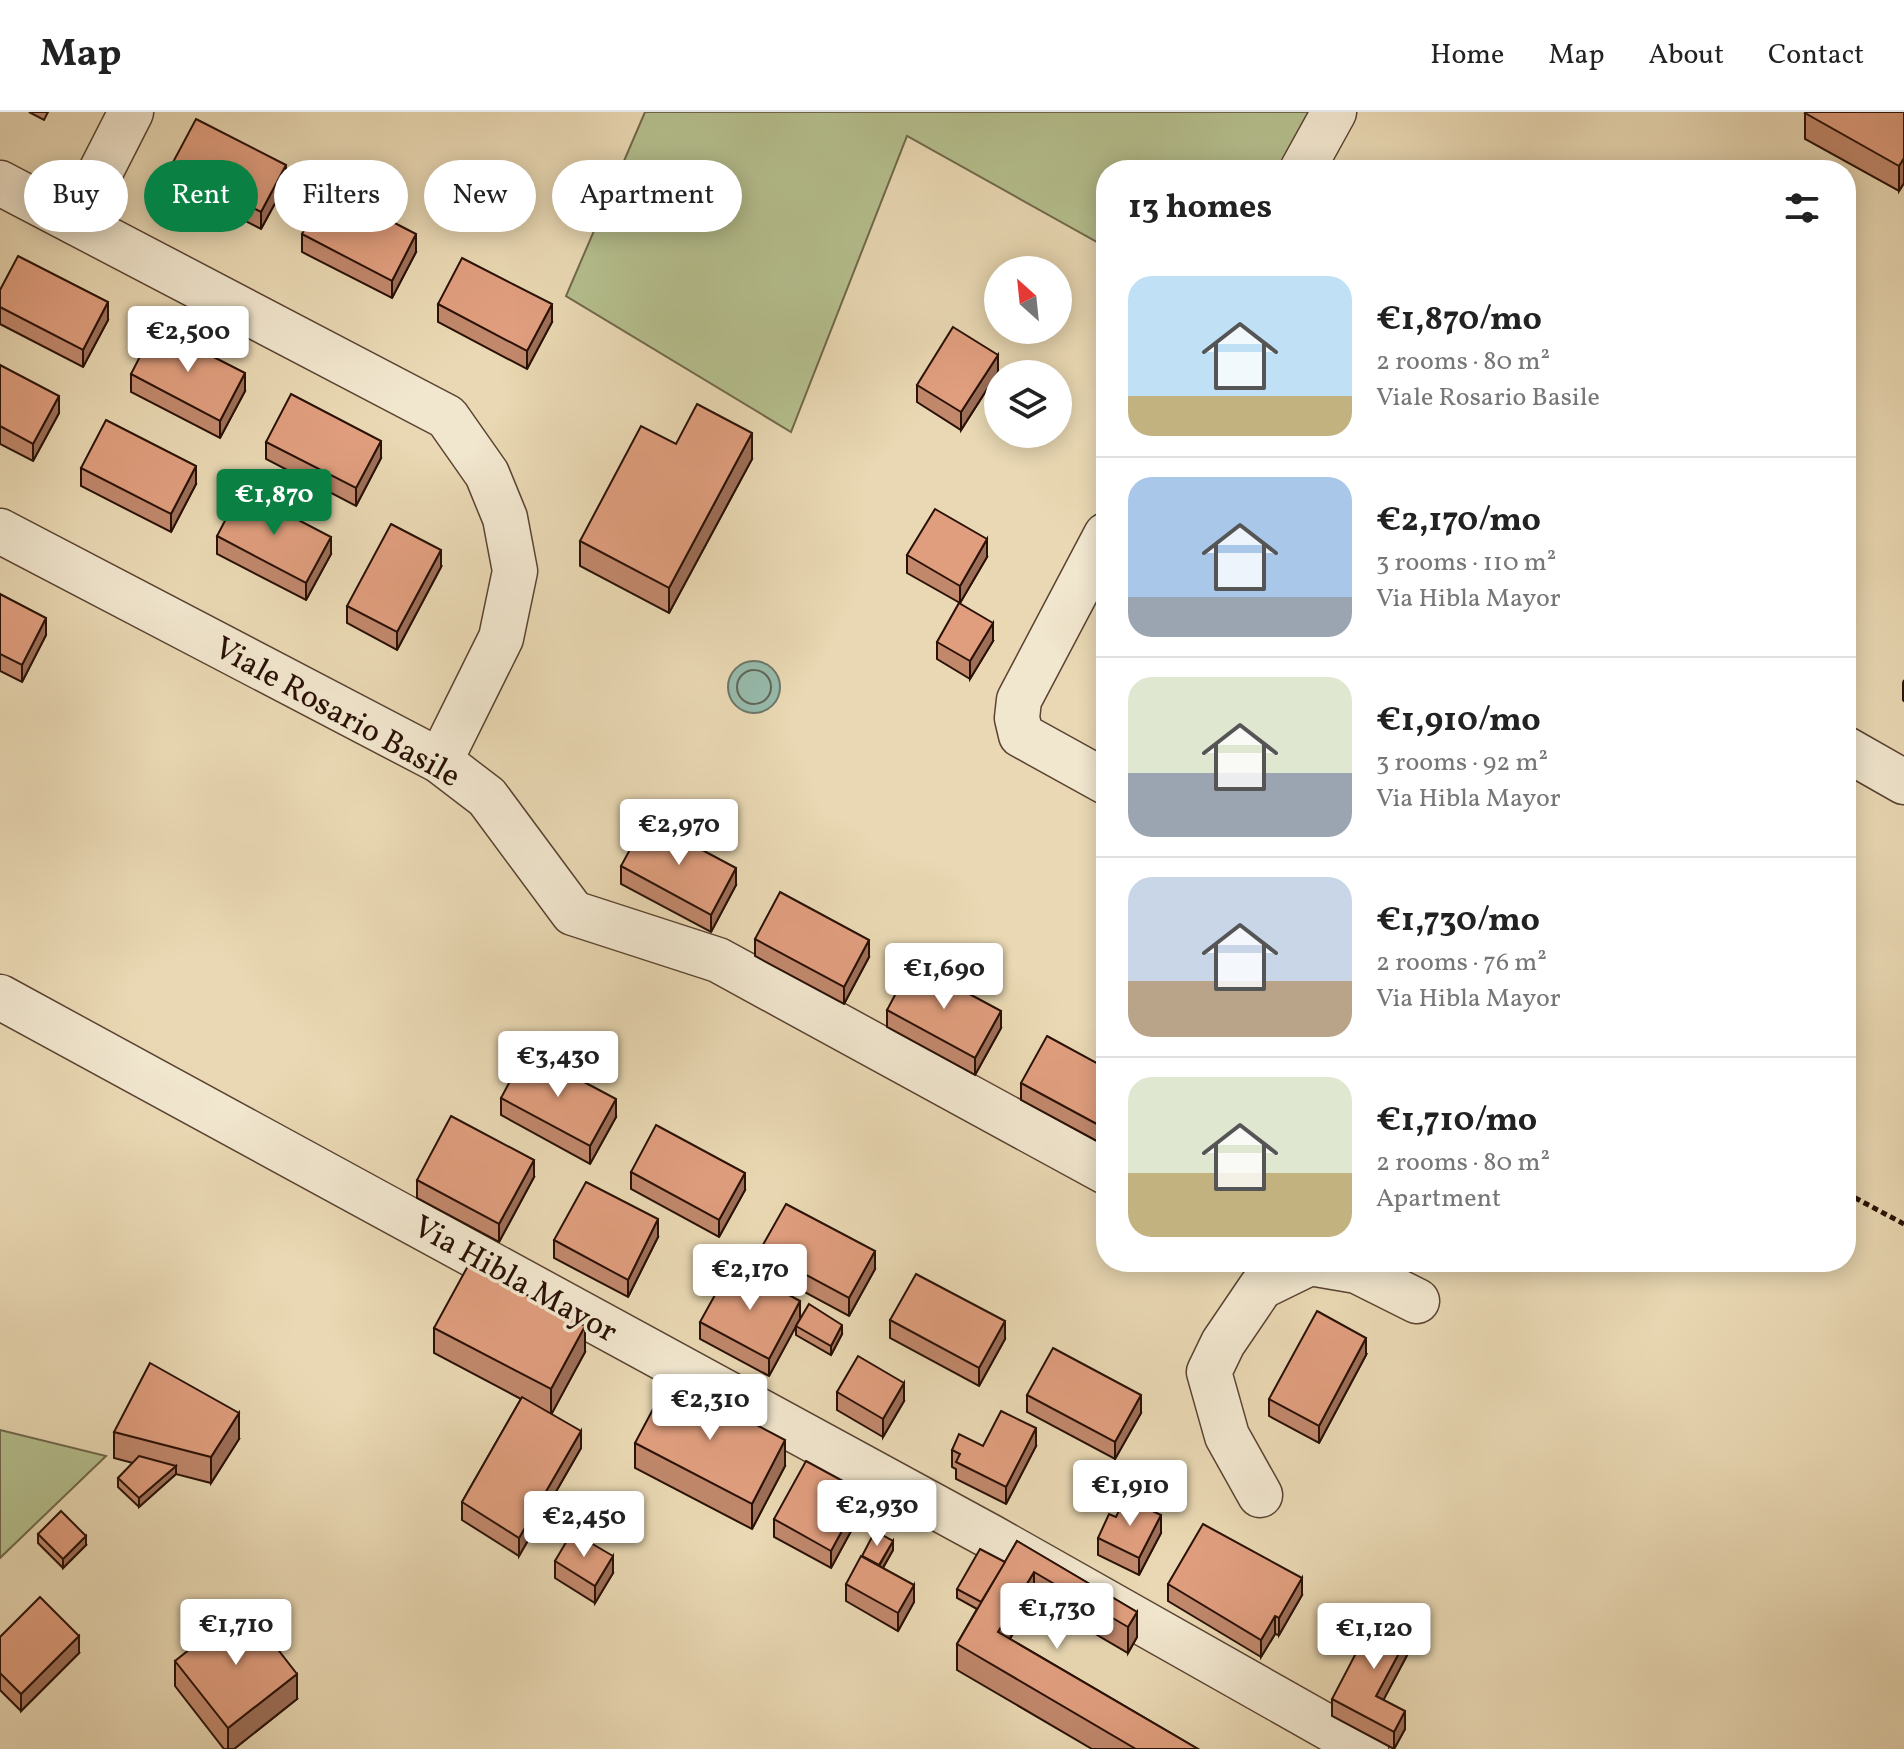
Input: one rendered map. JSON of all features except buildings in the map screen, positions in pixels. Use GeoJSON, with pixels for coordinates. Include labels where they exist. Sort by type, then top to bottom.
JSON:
{"type":"FeatureCollection","features":[{"type":"Feature","properties":{"kind":"street"},"geometry":{"type":"LineString","coordinates":[[107,160],[131,112]]}},
{"type":"Feature","properties":{"kind":"street"},"geometry":{"type":"LineString","coordinates":[[1308,160],[1334,112]]}},
{"type":"Feature","properties":{"kind":"street"},"geometry":{"type":"LineString","coordinates":[[0,183],[24,195]]}},
{"type":"Feature","properties":{"kind":"street"},"geometry":{"type":"LineString","coordinates":[[94,232],[447,417],[487,474],[505,518],[515,571],[501,638],[440,761]]}},
{"type":"Feature","properties":{"kind":"street","name":"Viale Rosario Basile"},"geometry":{"type":"LineString","coordinates":[[0,531],[440,761],[487,797],[573,913],[718,960],[1096,1167]]}},
{"type":"Feature","properties":{"kind":"street"},"geometry":{"type":"LineString","coordinates":[[1096,554],[1019,700],[1017,718],[1021,735],[1096,776]]}},
{"type":"Feature","properties":{"kind":"street"},"geometry":{"type":"LineString","coordinates":[[1856,755],[1904,782]]}},
{"type":"Feature","properties":{"kind":"street","name":"Via Hibla Mayor"},"geometry":{"type":"LineString","coordinates":[[0,997],[977,1530],[1366,1749]]}},
{"type":"Feature","properties":{"kind":"street"},"geometry":{"type":"LineString","coordinates":[[1260,1495],[1227,1436],[1209,1372],[1223,1343],[1272,1272]]}},
{"type":"Feature","properties":{"kind":"street"},"geometry":{"type":"LineString","coordinates":[[1359,1272],[1417,1301]]}},
{"type":"Feature","properties":{"kind":"path"},"geometry":{"type":"LineString","coordinates":[[1856,1198],[1904,1224]]}},
{"type":"Feature","properties":{"kind":"green space"},"geometry":{"type":"Polygon","coordinates":[[[645,112],[1316,112],[1290,160],[1096,160],[1096,241],[907,136],[791,432],[566,296],[593,232],[742,232],[742,160],[624,160],[645,112]]]}},
{"type":"Feature","properties":{"kind":"green space"},"geometry":{"type":"Polygon","coordinates":[[[0,1430],[106,1456],[0,1558],[0,1430]]]}},
{"type":"Feature","properties":{"kind":"water"},"geometry":{"type":"Polygon","coordinates":[[[754,661],[772,669],[780,687],[772,705],[754,713],[736,705],[728,687],[736,669],[754,661]]]}}]}
